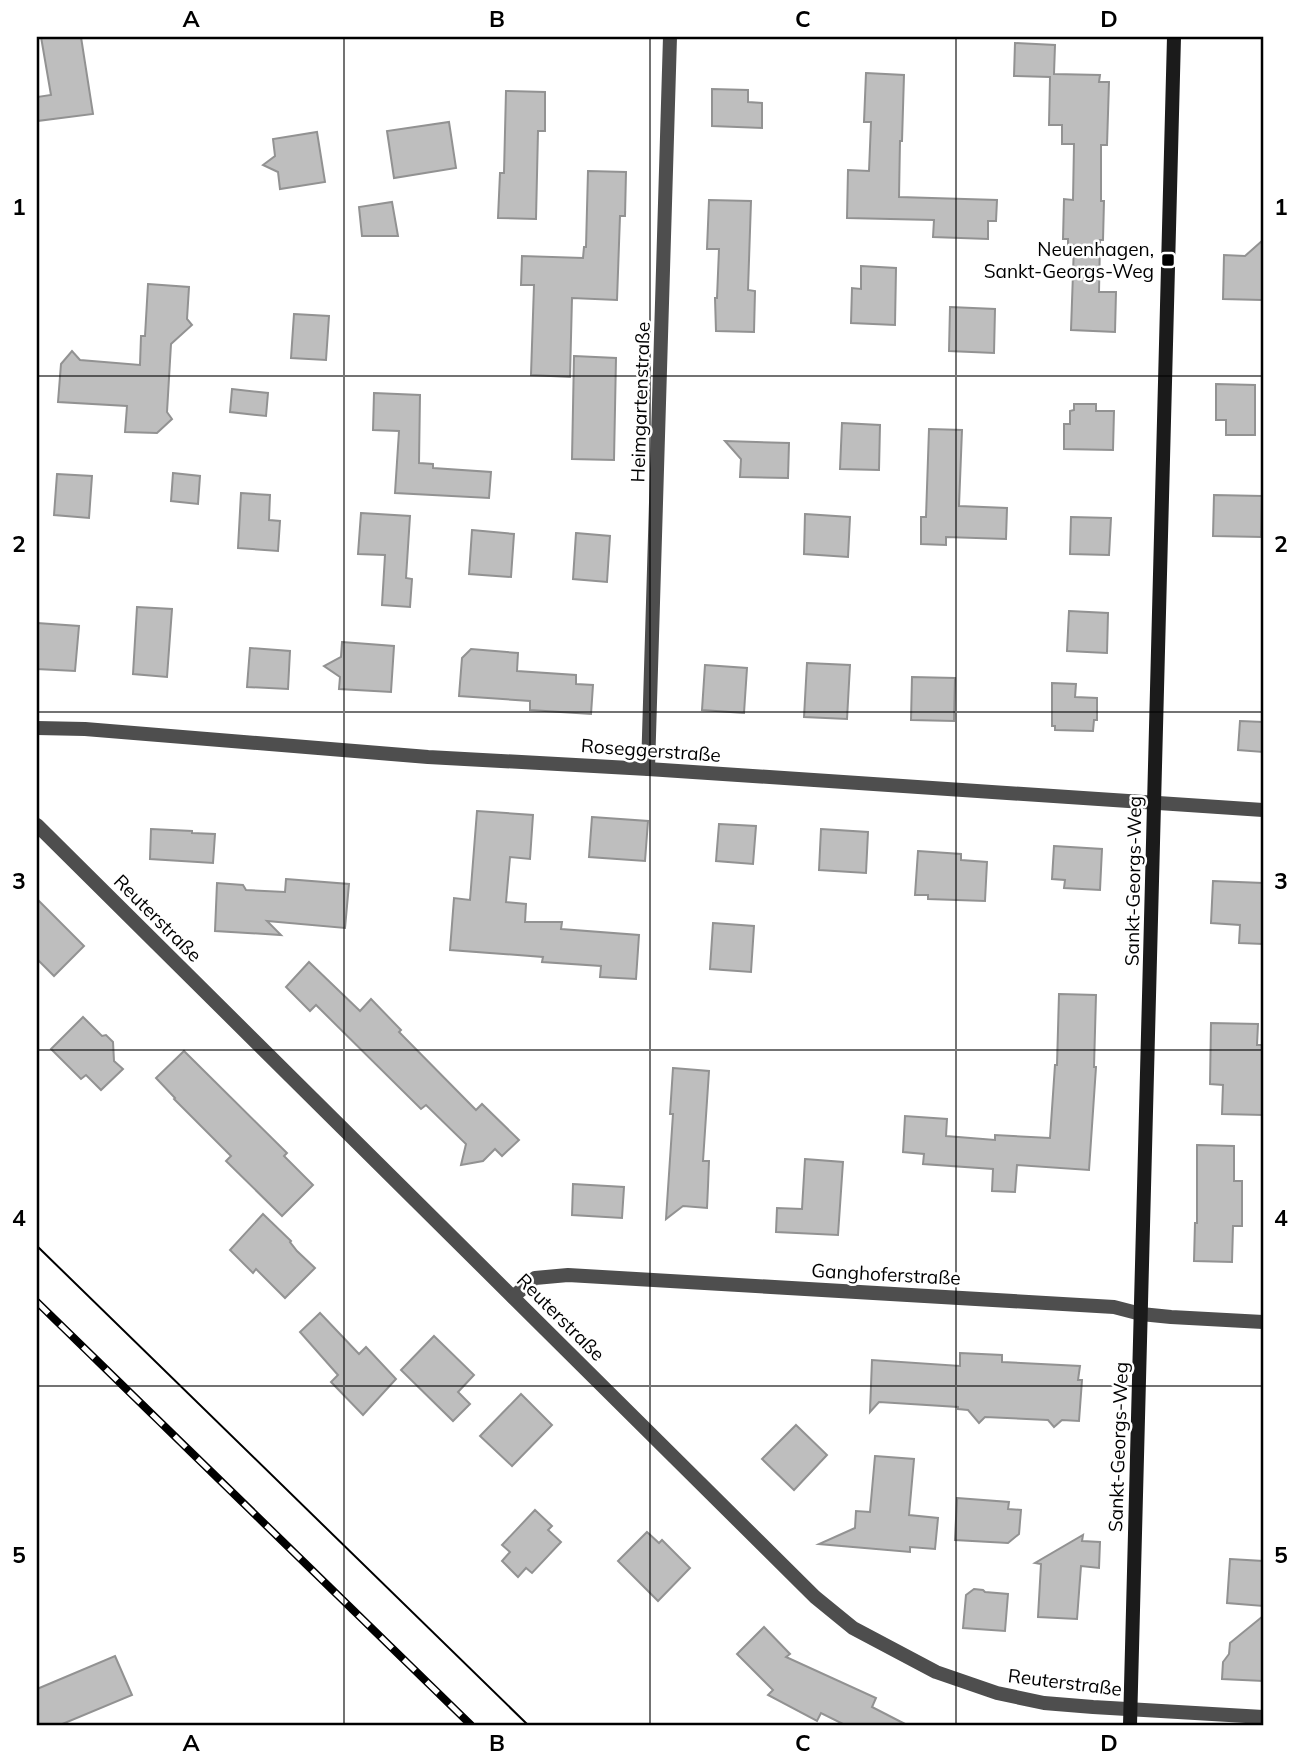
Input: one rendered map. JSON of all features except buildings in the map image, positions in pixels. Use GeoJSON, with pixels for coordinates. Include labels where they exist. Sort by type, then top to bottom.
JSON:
{"type":"FeatureCollection","features":[{"type":"Feature","properties":{"kind":"street","name":"Heimgartenstraße"},"geometry":{"type":"LineString","coordinates":[[648,769],[670,37]]}},
{"type":"Feature","properties":{"kind":"street","name":"Sankt-Georgs-Weg"},"geometry":{"type":"LineString","coordinates":[[1130,1725],[1174,37]]}},
{"type":"Feature","properties":{"kind":"street","name":"Roseggerstraße"},"geometry":{"type":"LineString","coordinates":[[37,728],[85,729],[428,757],[1263,810]]}},
{"type":"Feature","properties":{"kind":"street","name":"Reuterstraße"},"geometry":{"type":"LineString","coordinates":[[37,825],[815,1597],[853,1628],[936,1672],[997,1693],[1044,1703],[1263,1717]]}},
{"type":"Feature","properties":{"kind":"street","name":"Ganghoferstraße"},"geometry":{"type":"LineString","coordinates":[[513,1297],[535,1278],[568,1275],[1114,1307],[1141,1314],[1263,1322]]}},
{"type":"Feature","properties":{"kind":"tram line"},"geometry":{"type":"LineString","coordinates":[[37,1246],[528,1725]]}},
{"type":"Feature","properties":{"kind":"railway"},"geometry":{"type":"LineString","coordinates":[[37,1302],[471,1725]]}},
{"type":"Feature","properties":{"kind":"place","name":"Neuenhagen, Sankt-Georgs-Weg"},"geometry":{"type":"Point","coordinates":[1168,260]}}]}
